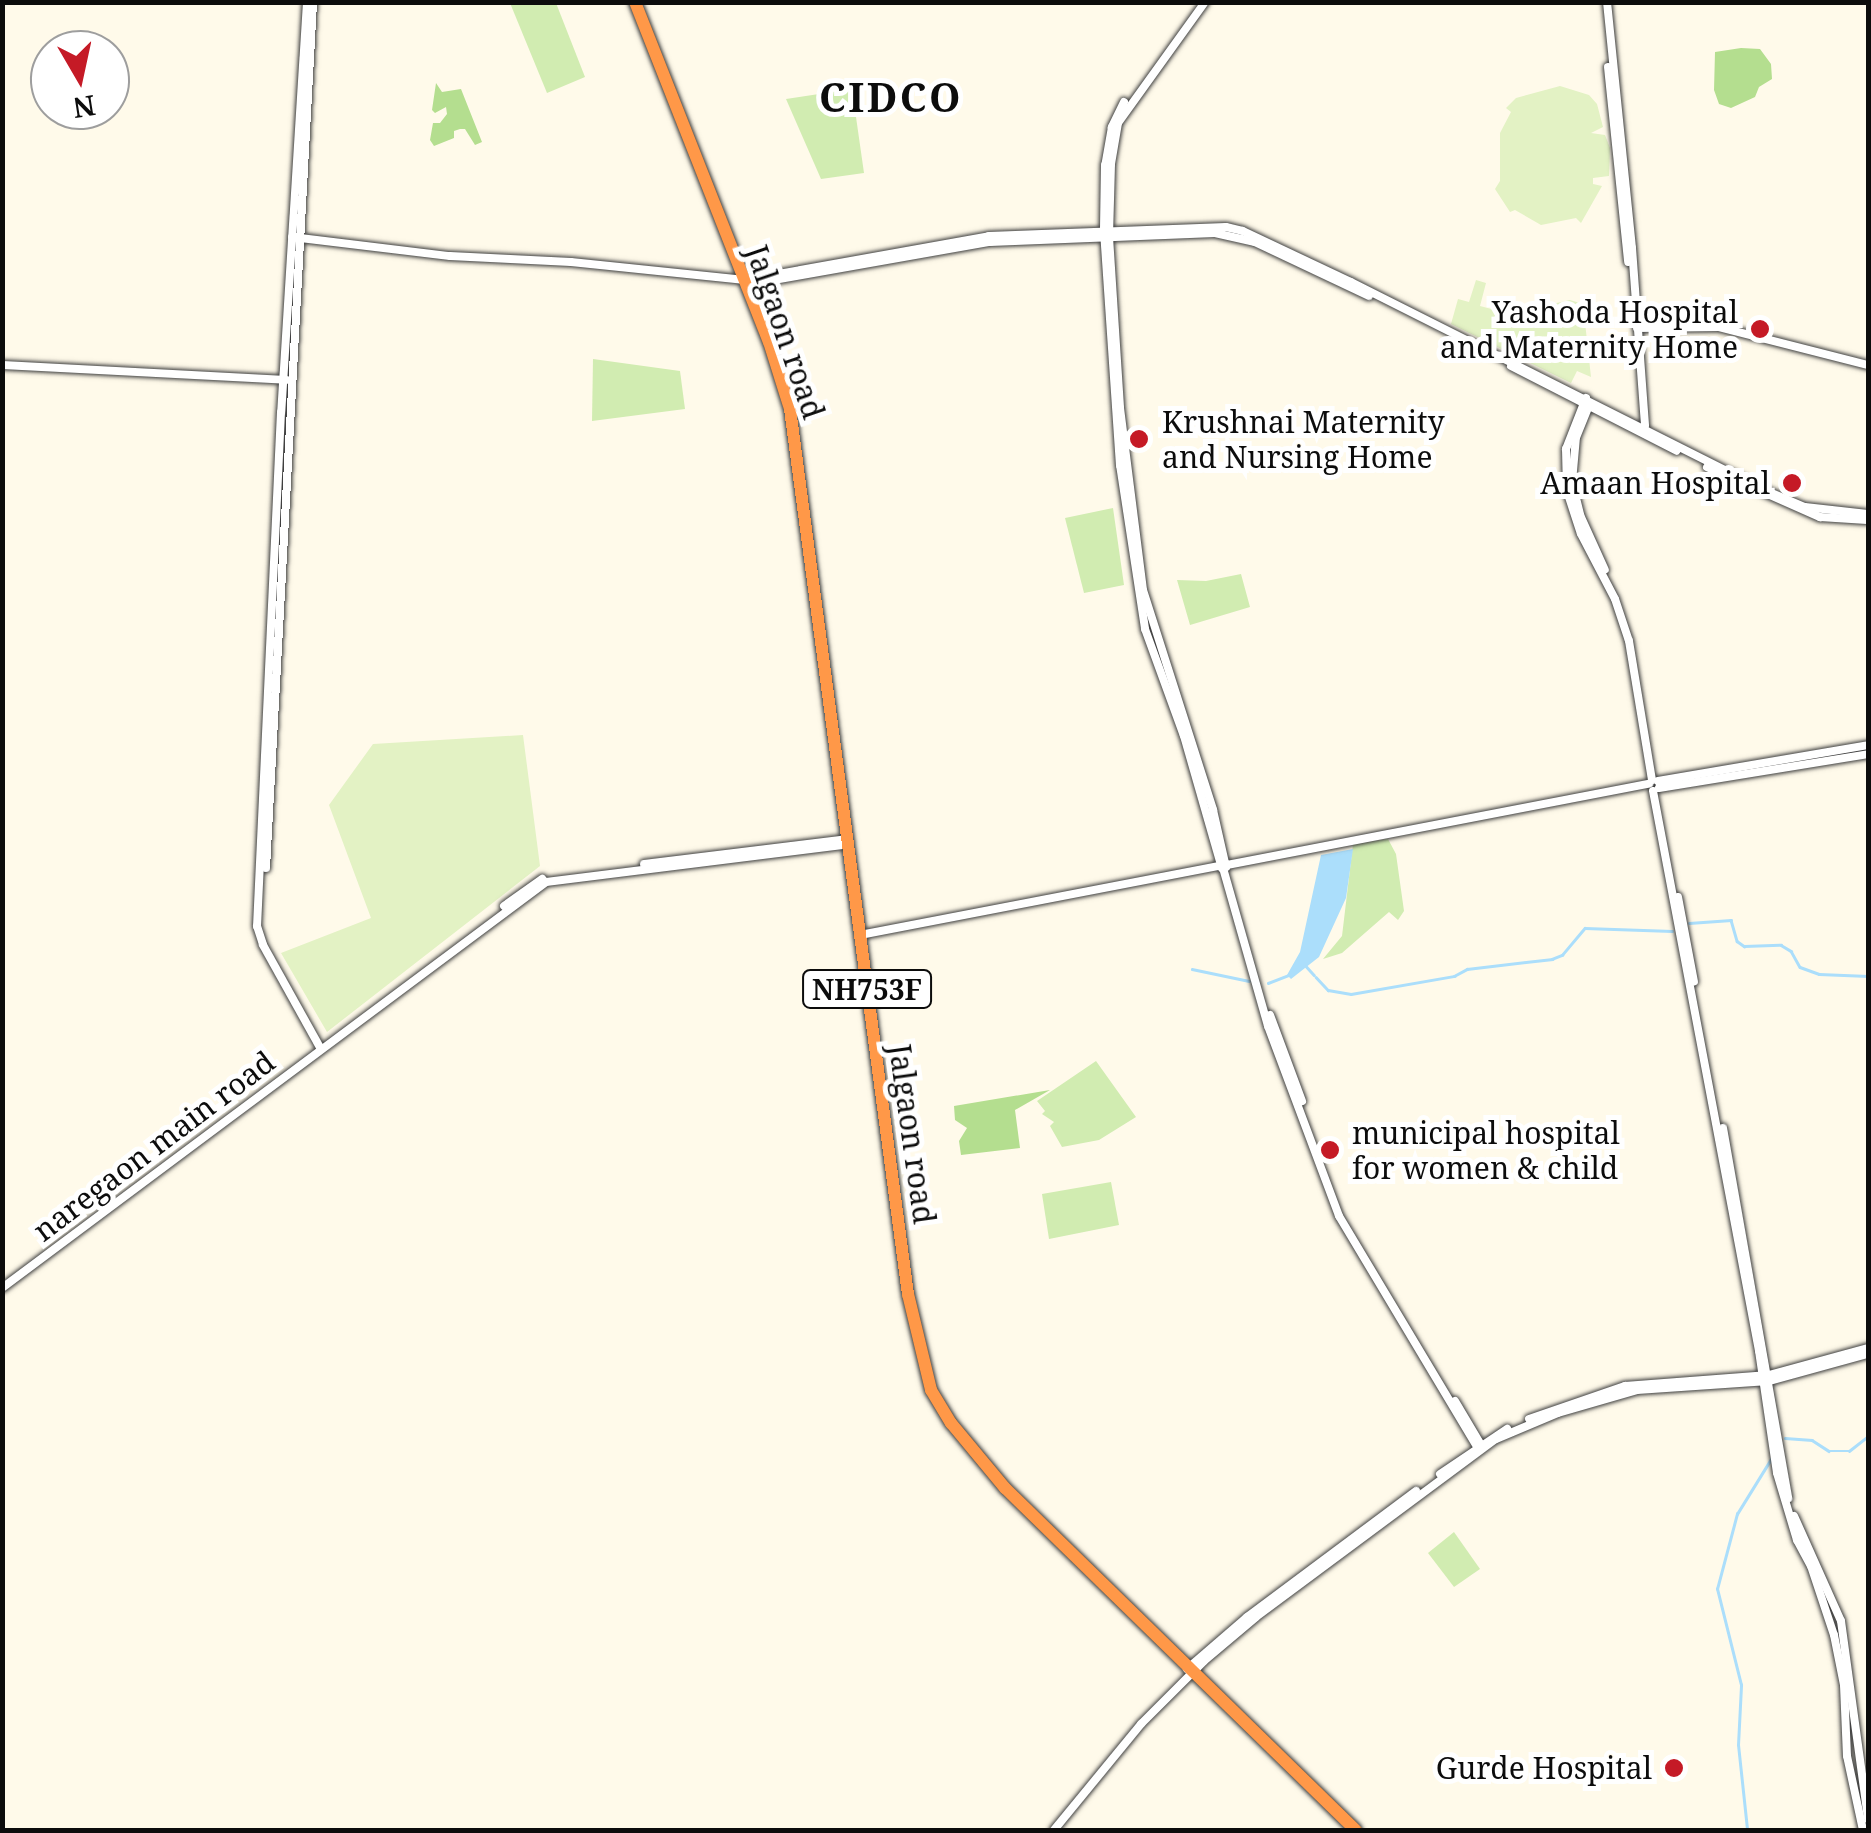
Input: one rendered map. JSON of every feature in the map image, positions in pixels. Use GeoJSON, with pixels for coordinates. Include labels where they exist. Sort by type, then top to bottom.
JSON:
{"type":"FeatureCollection","features":[{"type":"Feature","properties":{"kind":"highway","name":"Jalgaon road"},"geometry":{"type":"LineString","coordinates":[[631,2],[743,282],[785,418],[845,842],[904,1312],[934,1411],[983,1476],[1356,1830]]}},
{"type":"Feature","properties":{"kind":"highway","name":"Jalgaon road"},"geometry":{"type":"LineString","coordinates":[[845,842],[908,1294],[931,1390],[951,1424],[1005,1488],[1346,1830]]}},
{"type":"Feature","properties":{"kind":"street"},"geometry":{"type":"LineString","coordinates":[[310,2],[262,931],[274,961],[326,1046]]}},
{"type":"Feature","properties":{"kind":"street"},"geometry":{"type":"LineString","coordinates":[[1202,2],[1119,108],[1105,164],[1120,408],[1143,590],[1156,643],[1196,752],[1224,866],[1272,1022],[1342,1213],[1480,1446]]}},
{"type":"Feature","properties":{"kind":"street"},"geometry":{"type":"LineString","coordinates":[[1604,2],[1642,429]]}},
{"type":"Feature","properties":{"kind":"street"},"geometry":{"type":"LineString","coordinates":[[297,240],[743,282],[989,236],[1236,236],[1588,400],[1805,507],[1868,517]]}},
{"type":"Feature","properties":{"kind":"street"},"geometry":{"type":"LineString","coordinates":[[1636,328],[1719,327],[1868,365]]}},
{"type":"Feature","properties":{"kind":"street"},"geometry":{"type":"LineString","coordinates":[[2,365],[288,380]]}},
{"type":"Feature","properties":{"kind":"street"},"geometry":{"type":"LineString","coordinates":[[1588,400],[1573,452],[1574,498],[1630,628],[1655,785],[1790,1507],[1831,1591],[1847,1647],[1868,1819]]}},
{"type":"Feature","properties":{"kind":"street"},"geometry":{"type":"LineString","coordinates":[[860,935],[1868,744]]}},
{"type":"Feature","properties":{"kind":"street"},"geometry":{"type":"LineString","coordinates":[[1655,785],[1868,754]]}},
{"type":"Feature","properties":{"kind":"street","name":"naregaon main road"},"geometry":{"type":"LineString","coordinates":[[2,1288],[546,882],[845,842]]}},
{"type":"Feature","properties":{"kind":"street"},"geometry":{"type":"LineString","coordinates":[[1054,1830],[1188,1673],[1266,1603],[1480,1446],[1540,1414],[1625,1386],[1766,1378],[1868,1351]]}},
{"type":"Feature","properties":{"kind":"street"},"geometry":{"type":"LineString","coordinates":[[1766,1378],[1781,1491],[1834,1635],[1844,1685],[1847,1756],[1862,1830]]}},
{"type":"Feature","properties":{"kind":"green space"},"geometry":{"type":"Polygon","coordinates":[[[510,3],[556,3],[585,77],[547,93],[510,3]]]}},
{"type":"Feature","properties":{"kind":"green space"},"geometry":{"type":"Polygon","coordinates":[[[1760,49],[1771,64],[1772,79],[1759,87],[1755,97],[1731,108],[1719,104],[1714,90],[1715,52],[1760,49]]]}},
{"type":"Feature","properties":{"kind":"green space"},"geometry":{"type":"Polygon","coordinates":[[[436,83],[442,92],[461,89],[482,142],[475,145],[465,129],[460,129],[454,131],[454,138],[434,146],[430,140],[433,123],[440,123],[447,114],[446,107],[435,113],[432,110],[436,83]]]}},
{"type":"Feature","properties":{"kind":"green space"},"geometry":{"type":"Polygon","coordinates":[[[1560,86],[1589,95],[1597,104],[1603,127],[1591,133],[1605,135],[1610,148],[1609,176],[1593,178],[1593,184],[1602,186],[1581,223],[1576,218],[1541,225],[1515,210],[1510,212],[1495,189],[1500,181],[1500,133],[1511,112],[1506,108],[1516,98],[1560,86]]]}},
{"type":"Feature","properties":{"kind":"green space"},"geometry":{"type":"Polygon","coordinates":[[[852,89],[864,173],[821,179],[786,99],[852,89]]]}},
{"type":"Feature","properties":{"kind":"green space"},"geometry":{"type":"Polygon","coordinates":[[[1476,280],[1486,283],[1480,306],[1526,318],[1529,325],[1538,300],[1546,300],[1548,305],[1570,300],[1583,304],[1591,377],[1577,371],[1571,383],[1451,324],[1458,299],[1469,302],[1476,280]]]}},
{"type":"Feature","properties":{"kind":"green space"},"geometry":{"type":"Polygon","coordinates":[[[593,359],[680,371],[685,409],[592,421],[593,359]]]}},
{"type":"Feature","properties":{"kind":"green space"},"geometry":{"type":"Polygon","coordinates":[[[1113,508],[1124,585],[1084,593],[1065,518],[1113,508]]]}},
{"type":"Feature","properties":{"kind":"green space"},"geometry":{"type":"Polygon","coordinates":[[[1241,574],[1250,607],[1190,625],[1177,580],[1206,581],[1241,574]]]}},
{"type":"Feature","properties":{"kind":"green space"},"geometry":{"type":"Polygon","coordinates":[[[523,735],[540,866],[327,1032],[281,953],[371,918],[329,805],[373,744],[523,735]]]}},
{"type":"Feature","properties":{"kind":"green space"},"geometry":{"type":"Polygon","coordinates":[[[1388,839],[1396,854],[1404,911],[1398,920],[1389,912],[1342,953],[1323,959],[1342,936],[1353,844],[1388,839]]]}},
{"type":"Feature","properties":{"kind":"green space"},"geometry":{"type":"Polygon","coordinates":[[[1096,1061],[1136,1117],[1099,1140],[1062,1147],[1050,1126],[1054,1122],[1042,1114],[1045,1111],[1037,1101],[1096,1061]]]}},
{"type":"Feature","properties":{"kind":"green space"},"geometry":{"type":"Polygon","coordinates":[[[1050,1090],[1015,1110],[1020,1148],[961,1155],[959,1141],[967,1128],[955,1120],[954,1106],[1050,1090]]]}},
{"type":"Feature","properties":{"kind":"green space"},"geometry":{"type":"Polygon","coordinates":[[[1111,1182],[1119,1225],[1049,1239],[1042,1194],[1111,1182]]]}},
{"type":"Feature","properties":{"kind":"green space"},"geometry":{"type":"Polygon","coordinates":[[[1454,1532],[1480,1569],[1454,1587],[1428,1553],[1454,1532]]]}},
{"type":"Feature","properties":{"kind":"water"},"geometry":{"type":"Polygon","coordinates":[[[1353,849],[1346,898],[1319,957],[1291,979],[1287,975],[1300,952],[1321,855],[1353,849]]]}},
{"type":"Feature","properties":{"kind":"waterway"},"geometry":{"type":"LineString","coordinates":[[1689,923],[1731,920],[1737,941],[1744,946],[1781,945],[1791,951],[1800,967],[1819,974],[1868,976]]}},
{"type":"Feature","properties":{"kind":"waterway"},"geometry":{"type":"LineString","coordinates":[[1316,977],[1328,990],[1351,994],[1454,976],[1467,969],[1552,959],[1562,955],[1585,928],[1672,931]]}},
{"type":"Feature","properties":{"kind":"waterway"},"geometry":{"type":"LineString","coordinates":[[1306,966],[1314,975]]}},
{"type":"Feature","properties":{"kind":"waterway"},"geometry":{"type":"LineString","coordinates":[[1192,969],[1249,981]]}},
{"type":"Feature","properties":{"kind":"waterway"},"geometry":{"type":"LineString","coordinates":[[1268,983],[1289,975]]}},
{"type":"Feature","properties":{"kind":"waterway"},"geometry":{"type":"LineString","coordinates":[[1785,1438],[1812,1440],[1829,1451],[1849,1451],[1868,1436]]}},
{"type":"Feature","properties":{"kind":"waterway"},"geometry":{"type":"LineString","coordinates":[[1747,1829],[1738,1745],[1741,1685],[1717,1589],[1737,1514],[1771,1459]]}},
{"type":"Feature","properties":{"kind":"place","name":"Yashoda Hospital and Maternity Home"},"geometry":{"type":"Point","coordinates":[1760,329]}},
{"type":"Feature","properties":{"kind":"place","name":"Krushnai Maternity and Nursing Home"},"geometry":{"type":"Point","coordinates":[1139,439]}},
{"type":"Feature","properties":{"kind":"place","name":"Amaan Hospital"},"geometry":{"type":"Point","coordinates":[1792,483]}},
{"type":"Feature","properties":{"kind":"place","name":"municipal hospital for women & child"},"geometry":{"type":"Point","coordinates":[1330,1150]}},
{"type":"Feature","properties":{"kind":"place","name":"Gurde Hospital"},"geometry":{"type":"Point","coordinates":[1674,1768]}},
{"type":"Feature","properties":{"kind":"district","name":"CIDCO"},"geometry":{"type":"Point","coordinates":[891,97]}}]}
